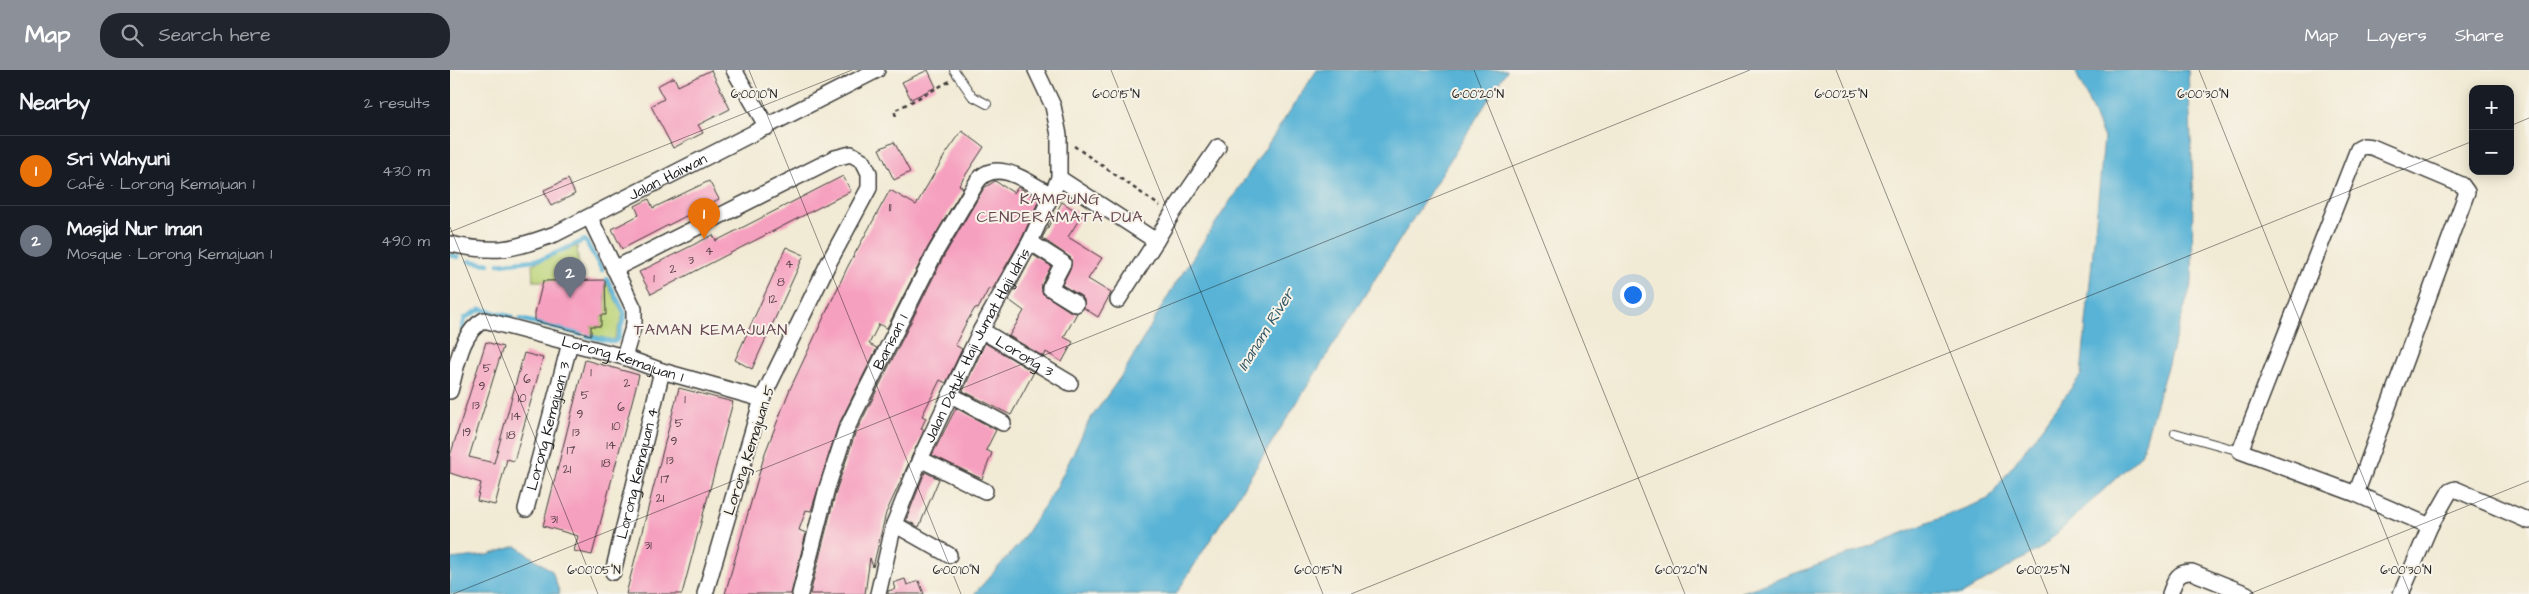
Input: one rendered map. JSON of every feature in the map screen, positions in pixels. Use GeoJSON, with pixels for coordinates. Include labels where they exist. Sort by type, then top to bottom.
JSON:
{"type":"FeatureCollection","features":[{"type":"Feature","properties":{"kind":"street"},"geometry":{"type":"LineString","coordinates":[[734,70],[767,127]]}},
{"type":"Feature","properties":{"kind":"street","name":"Jalan Haiwan"},"geometry":{"type":"LineString","coordinates":[[450,244],[491,250],[516,248],[590,218],[877,70]]}},
{"type":"Feature","properties":{"kind":"street","name":"Jalan Datuk Haji Jumat Haji Idris"},"geometry":{"type":"LineString","coordinates":[[878,594],[894,524],[920,459],[981,330],[1030,242],[1053,196],[1059,178],[1059,135],[1054,106],[1036,70]]}},
{"type":"Feature","properties":{"kind":"street"},"geometry":{"type":"LineString","coordinates":[[1118,300],[1172,214],[1218,146]]}},
{"type":"Feature","properties":{"kind":"street"},"geometry":{"type":"LineString","coordinates":[[2356,494],[2467,192],[2462,185],[2372,147],[2364,146],[2358,149],[2240,451],[2356,494],[2430,526]]}},
{"type":"Feature","properties":{"kind":"street","name":"Lorong Kemajuan 5"},"geometry":{"type":"LineString","coordinates":[[614,269],[835,158],[851,154],[863,161],[869,173],[869,188],[828,264],[762,399],[705,594]]}},
{"type":"Feature","properties":{"kind":"street","name":"Barisan 1"},"geometry":{"type":"LineString","coordinates":[[800,594],[827,488],[846,430],[936,251],[977,182],[982,175],[994,170],[1004,170],[1053,196]]}},
{"type":"Feature","properties":{"kind":"street"},"geometry":{"type":"LineString","coordinates":[[1059,178],[1156,241]]}},
{"type":"Feature","properties":{"kind":"street"},"geometry":{"type":"LineString","coordinates":[[590,218],[634,309],[634,324],[624,357]]}},
{"type":"Feature","properties":{"kind":"street"},"geometry":{"type":"LineString","coordinates":[[1030,242],[1063,263],[1050,288],[1076,304]]}},
{"type":"Feature","properties":{"kind":"street","name":"Lorong Kemajuan 1"},"geometry":{"type":"LineString","coordinates":[[450,391],[466,337],[476,325],[484,320],[624,357],[662,371],[762,399]]}},
{"type":"Feature","properties":{"kind":"street","name":"Lorong 3"},"geometry":{"type":"LineString","coordinates":[[981,330],[1070,383]]}},
{"type":"Feature","properties":{"kind":"street","name":"Lorong Kemajuan 3"},"geometry":{"type":"LineString","coordinates":[[526,509],[570,343]]}},
{"type":"Feature","properties":{"kind":"street","name":"Lorong Kemajuan 4"},"geometry":{"type":"LineString","coordinates":[[613,572],[662,371]]}},
{"type":"Feature","properties":{"kind":"street"},"geometry":{"type":"LineString","coordinates":[[951,395],[1003,423]]}},
{"type":"Feature","properties":{"kind":"street"},"geometry":{"type":"LineString","coordinates":[[920,459],[985,491]]}},
{"type":"Feature","properties":{"kind":"street"},"geometry":{"type":"LineString","coordinates":[[2401,594],[2430,526],[2450,491],[2454,489],[2529,521]]}},
{"type":"Feature","properties":{"kind":"street"},"geometry":{"type":"LineString","coordinates":[[894,524],[949,555]]}},
{"type":"Feature","properties":{"kind":"street"},"geometry":{"type":"LineString","coordinates":[[2170,594],[2179,575],[2192,572],[2247,594]]}},
{"type":"Feature","properties":{"kind":"lane"},"geometry":{"type":"LineString","coordinates":[[956,73],[972,96],[986,104]]}},
{"type":"Feature","properties":{"kind":"lane"},"geometry":{"type":"LineString","coordinates":[[2175,433],[2240,451]]}},
{"type":"Feature","properties":{"kind":"path"},"geometry":{"type":"LineString","coordinates":[[896,116],[894,111],[956,73]]}},
{"type":"Feature","properties":{"kind":"path"},"geometry":{"type":"LineString","coordinates":[[1059,135],[1172,214]]}},
{"type":"Feature","properties":{"kind":"green space"},"geometry":{"type":"Polygon","coordinates":[[[577,246],[580,281],[533,281],[532,264],[577,246]]]}},
{"type":"Feature","properties":{"kind":"green space"},"geometry":{"type":"Polygon","coordinates":[[[605,280],[623,314],[614,340],[591,335],[591,326],[601,326],[601,315],[606,315],[605,280]]]}},
{"type":"Feature","properties":{"kind":"water","name":"Inanam River"},"geometry":{"type":"Polygon","coordinates":[[[1317,70],[1507,70],[1176,594],[974,594],[1019,544],[1056,488],[1089,421],[1124,372],[1172,289],[1317,70]]]}},
{"type":"Feature","properties":{"kind":"water"},"geometry":{"type":"Polygon","coordinates":[[[2075,70],[2188,70],[2193,185],[2192,282],[2141,455],[2041,548],[1962,594],[1737,594],[1855,552],[1988,499],[2081,375],[2104,138],[2075,70]]]}},
{"type":"Feature","properties":{"kind":"water"},"geometry":{"type":"Polygon","coordinates":[[[516,546],[552,571],[560,594],[450,594],[450,559],[488,555],[516,546]]]}},
{"type":"Feature","properties":{"kind":"building"},"geometry":{"type":"Polygon","coordinates":[[[711,70],[730,109],[698,125],[703,133],[673,148],[651,106],[664,99],[657,86],[674,77],[678,86],[711,70]]]}},
{"type":"Feature","properties":{"kind":"building"},"geometry":{"type":"Polygon","coordinates":[[[928,70],[936,87],[911,99],[902,82],[928,70]]]}},
{"type":"Feature","properties":{"kind":"building"},"geometry":{"type":"Polygon","coordinates":[[[962,131],[984,147],[959,185],[963,188],[928,247],[887,328],[879,324],[869,344],[877,348],[838,426],[811,511],[806,510],[799,530],[806,533],[791,594],[725,594],[765,453],[790,389],[848,266],[890,190],[916,205],[945,155],[962,131]]]}},
{"type":"Feature","properties":{"kind":"building"},"geometry":{"type":"Polygon","coordinates":[[[894,142],[910,172],[894,180],[879,149],[894,142]]]}},
{"type":"Feature","properties":{"kind":"building"},"geometry":{"type":"Polygon","coordinates":[[[843,176],[851,191],[651,294],[639,272],[713,235],[716,241],[843,176]]]}},
{"type":"Feature","properties":{"kind":"building"},"geometry":{"type":"Polygon","coordinates":[[[568,179],[575,194],[551,206],[544,190],[568,179]]]}},
{"type":"Feature","properties":{"kind":"building"},"geometry":{"type":"Polygon","coordinates":[[[709,181],[719,199],[622,249],[612,229],[639,215],[635,206],[649,199],[653,208],[709,181]]]}},
{"type":"Feature","properties":{"kind":"building"},"geometry":{"type":"Polygon","coordinates":[[[995,181],[1014,193],[1018,187],[1039,200],[1022,238],[992,290],[989,288],[978,309],[975,308],[965,325],[955,345],[962,349],[946,383],[940,380],[922,416],[926,418],[921,429],[924,430],[886,513],[873,567],[870,558],[865,594],[810,594],[836,491],[855,434],[944,256],[984,188],[995,181]]]}},
{"type":"Feature","properties":{"kind":"building"},"geometry":{"type":"Polygon","coordinates":[[[1062,202],[1082,215],[1068,237],[1102,258],[1088,279],[1111,293],[1098,317],[1084,308],[1084,300],[1081,296],[1062,285],[1071,267],[1071,258],[1042,238],[1062,202]]]}},
{"type":"Feature","properties":{"kind":"building"},"geometry":{"type":"Polygon","coordinates":[[[786,247],[804,255],[752,369],[735,360],[786,247]]]}},
{"type":"Feature","properties":{"kind":"building"},"geometry":{"type":"Polygon","coordinates":[[[1033,255],[1051,266],[1042,284],[1042,293],[1071,312],[1077,313],[1064,337],[1073,342],[1062,362],[1046,352],[1044,357],[1009,336],[1024,311],[1009,300],[1033,255]]]}},
{"type":"Feature","properties":{"kind":"building"},"geometry":{"type":"Polygon","coordinates":[[[605,280],[606,315],[601,315],[601,326],[591,326],[591,335],[535,321],[535,313],[543,281],[605,280]]]}},
{"type":"Feature","properties":{"kind":"building"},"geometry":{"type":"Polygon","coordinates":[[[486,342],[503,347],[469,457],[494,463],[524,353],[543,358],[514,461],[507,459],[495,505],[477,501],[481,483],[450,473],[450,456],[486,342]]]}},
{"type":"Feature","properties":{"kind":"building"},"geometry":{"type":"Polygon","coordinates":[[[985,343],[1034,372],[1011,415],[963,391],[985,343]]]}},
{"type":"Feature","properties":{"kind":"building"},"geometry":{"type":"Polygon","coordinates":[[[585,360],[639,375],[592,555],[574,551],[578,536],[543,526],[585,360]]]}},
{"type":"Feature","properties":{"kind":"building"},"geometry":{"type":"Polygon","coordinates":[[[679,388],[733,402],[682,594],[626,594],[679,388]]]}},
{"type":"Feature","properties":{"kind":"building"},"geometry":{"type":"Polygon","coordinates":[[[956,408],[996,430],[986,450],[992,453],[982,479],[932,455],[956,408]]]}},
{"type":"Feature","properties":{"kind":"building"},"geometry":{"type":"Polygon","coordinates":[[[925,472],[939,479],[919,527],[906,520],[925,472]]]}},
{"type":"Feature","properties":{"kind":"building"},"geometry":{"type":"Polygon","coordinates":[[[905,579],[907,585],[919,581],[924,594],[888,594],[888,591],[895,589],[893,583],[905,579]]]}},
{"type":"Feature","properties":{"kind":"waterway"},"geometry":{"type":"LineString","coordinates":[[499,264],[542,259],[585,240],[602,270]]}},
{"type":"Feature","properties":{"kind":"waterway"},"geometry":{"type":"LineString","coordinates":[[450,255],[458,257]]}},
{"type":"Feature","properties":{"kind":"waterway"},"geometry":{"type":"LineString","coordinates":[[469,261],[489,264]]}},
{"type":"Feature","properties":{"kind":"waterway"},"geometry":{"type":"LineString","coordinates":[[587,336],[614,342],[617,340],[625,314],[607,279]]}},
{"type":"Feature","properties":{"kind":"waterway"},"geometry":{"type":"LineString","coordinates":[[462,329],[465,318],[481,309],[512,317]]}},
{"type":"Feature","properties":{"kind":"waterway"},"geometry":{"type":"LineString","coordinates":[[520,319],[581,334]]}},
{"type":"Feature","properties":{"kind":"place","name":"Sri Wahyuni"},"geometry":{"type":"Point","coordinates":[704,239]}},
{"type":"Feature","properties":{"kind":"place","name":"Masjid Nur Iman"},"geometry":{"type":"Point","coordinates":[570,298]}},
{"type":"Feature","properties":{"kind":"district","name":"KAMPUNG CENDERAMATA DUA"},"geometry":{"type":"Point","coordinates":[1060,207]}},
{"type":"Feature","properties":{"kind":"district","name":"TAMAN KEMAJUAN"},"geometry":{"type":"Point","coordinates":[711,329]}}]}
